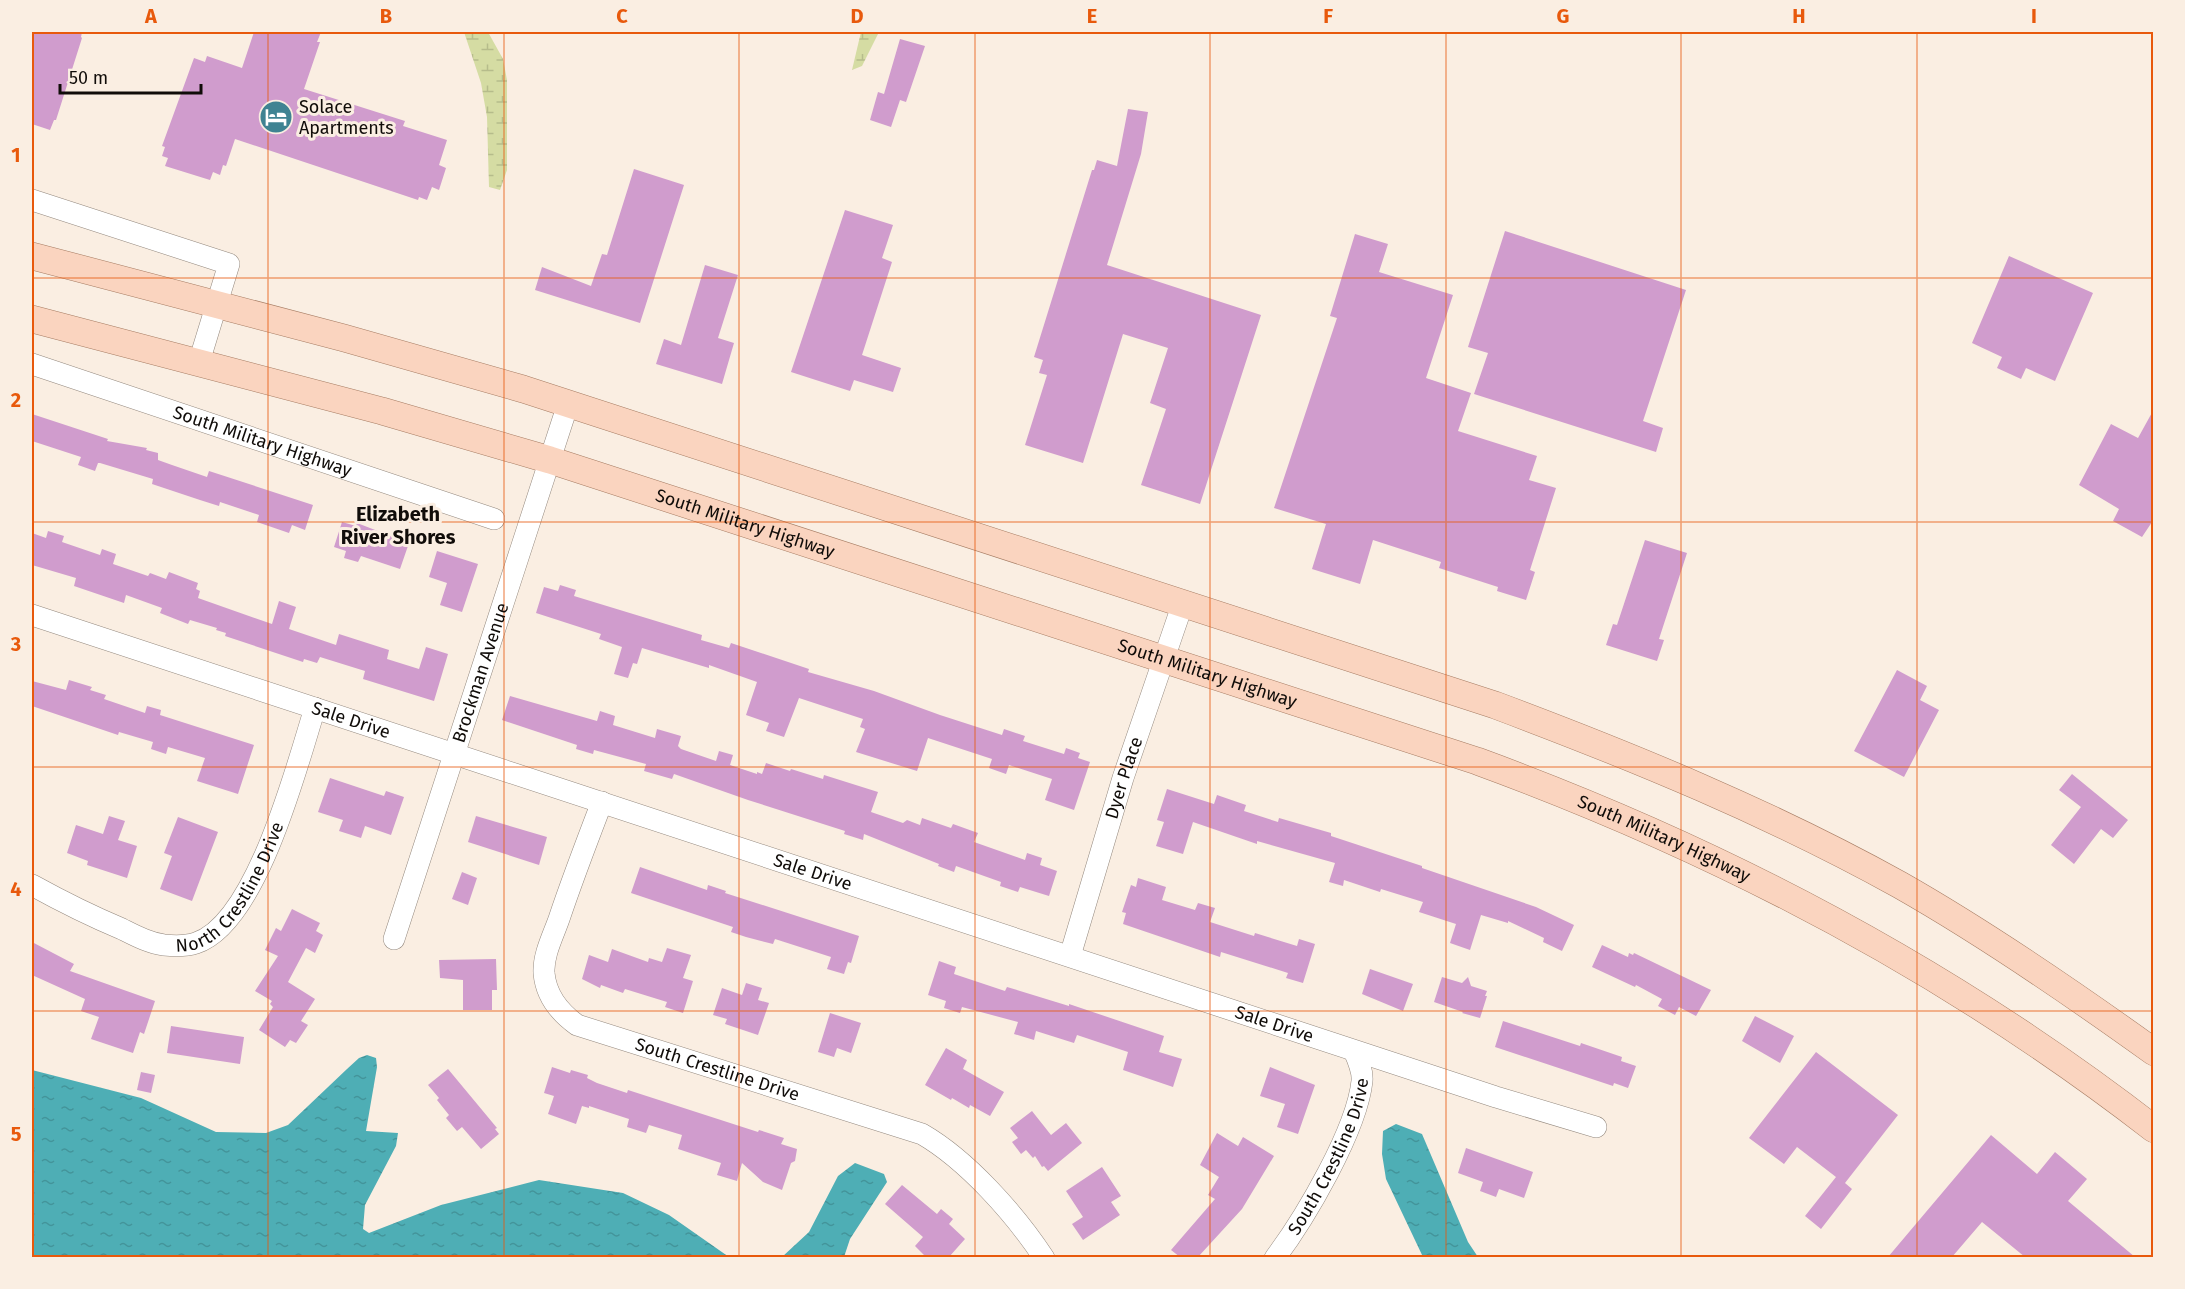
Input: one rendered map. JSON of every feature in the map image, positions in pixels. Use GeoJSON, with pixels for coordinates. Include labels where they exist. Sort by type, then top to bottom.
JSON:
{"type":"FeatureCollection","features":[{"type":"Feature","properties":{"kind":"main road"},"geometry":{"type":"LineString","coordinates":[[32,256],[483,377],[1495,705],[1581,737],[1711,791],[1901,886],[2064,989],[2154,1052]]}},
{"type":"Feature","properties":{"kind":"main road","name":"South Military Highway"},"geometry":{"type":"LineString","coordinates":[[32,318],[382,411],[550,460],[1477,761],[1541,785],[1664,836],[1828,917],[1909,964],[2029,1039],[2154,1129]]}},
{"type":"Feature","properties":{"kind":"street"},"geometry":{"type":"LineString","coordinates":[[32,200],[229,264],[199,362]]}},
{"type":"Feature","properties":{"kind":"street","name":"South Military Highway"},"geometry":{"type":"LineString","coordinates":[[32,364],[494,519]]}},
{"type":"Feature","properties":{"kind":"street","name":"Brockman Avenue"},"geometry":{"type":"LineString","coordinates":[[394,939],[568,404]]}},
{"type":"Feature","properties":{"kind":"street","name":"Dyer Place"},"geometry":{"type":"LineString","coordinates":[[1070,956],[1123,778],[1183,603]]}},
{"type":"Feature","properties":{"kind":"street","name":"Sale Drive"},"geometry":{"type":"LineString","coordinates":[[32,615],[1354,1051],[1596,1127]]}},
{"type":"Feature","properties":{"kind":"street","name":"North Crestline Drive"},"geometry":{"type":"LineString","coordinates":[[32,885],[75,909],[151,942],[166,945],[198,943],[228,918],[247,890],[267,852],[283,812],[315,708]]}},
{"type":"Feature","properties":{"kind":"street","name":"South Crestline Drive"},"geometry":{"type":"LineString","coordinates":[[602,802],[546,955],[544,971],[547,988],[553,1003],[564,1016],[577,1025],[922,1134],[944,1147],[960,1161],[995,1197],[1044,1257]]}},
{"type":"Feature","properties":{"kind":"street","name":"South Crestline Drive"},"geometry":{"type":"LineString","coordinates":[[1275,1257],[1314,1198],[1344,1138],[1356,1107],[1362,1080],[1360,1065],[1354,1051]]}},
{"type":"Feature","properties":{"kind":"green space"},"geometry":{"type":"Polygon","coordinates":[[[464,32],[488,32],[503,59],[507,80],[507,170],[500,190],[489,187],[487,117],[481,83],[464,32]]]}},
{"type":"Feature","properties":{"kind":"green space"},"geometry":{"type":"Polygon","coordinates":[[[861,32],[879,32],[862,66],[852,70],[861,32]]]}},
{"type":"Feature","properties":{"kind":"water"},"geometry":{"type":"Polygon","coordinates":[[[367,1055],[376,1058],[377,1067],[366,1131],[398,1133],[396,1146],[365,1205],[363,1229],[369,1233],[441,1205],[539,1180],[623,1193],[669,1215],[729,1257],[32,1257],[32,1070],[141,1098],[216,1132],[266,1133],[288,1125],[359,1058],[367,1055]]]}},
{"type":"Feature","properties":{"kind":"water"},"geometry":{"type":"Polygon","coordinates":[[[1396,1124],[1422,1134],[1468,1242],[1478,1257],[1423,1257],[1386,1179],[1382,1154],[1383,1131],[1396,1124]]]}},
{"type":"Feature","properties":{"kind":"water"},"geometry":{"type":"Polygon","coordinates":[[[855,1163],[884,1174],[887,1182],[850,1239],[844,1257],[782,1257],[809,1232],[838,1176],[855,1163]]]}},
{"type":"Feature","properties":{"kind":"building"},"geometry":{"type":"Polygon","coordinates":[[[32,32],[82,32],[56,120],[50,130],[32,124],[32,32]]]}},
{"type":"Feature","properties":{"kind":"building","name":"Solace Apartments"},"geometry":{"type":"Polygon","coordinates":[[[254,32],[321,32],[317,42],[320,42],[304,89],[405,121],[403,126],[447,140],[439,165],[446,168],[439,190],[432,187],[427,200],[419,197],[418,200],[235,139],[226,166],[223,165],[220,175],[213,172],[210,180],[165,166],[168,158],[162,156],[165,147],[162,146],[194,58],[205,62],[207,56],[242,68],[254,32]]]}},
{"type":"Feature","properties":{"kind":"building"},"geometry":{"type":"Polygon","coordinates":[[[900,39],[925,46],[906,102],[900,100],[891,127],[870,120],[878,92],[884,94],[900,39]]]}},
{"type":"Feature","properties":{"kind":"building"},"geometry":{"type":"Polygon","coordinates":[[[1128,109],[1148,112],[1141,154],[1107,265],[1261,315],[1200,504],[1141,485],[1166,409],[1150,403],[1168,348],[1123,334],[1083,463],[1025,445],[1047,375],[1039,373],[1043,360],[1034,357],[1092,170],[1097,160],[1117,166],[1128,109]]]}},
{"type":"Feature","properties":{"kind":"building"},"geometry":{"type":"Polygon","coordinates":[[[634,169],[684,185],[640,323],[535,290],[542,267],[591,286],[602,254],[607,255],[634,169]]]}},
{"type":"Feature","properties":{"kind":"building"},"geometry":{"type":"Polygon","coordinates":[[[845,210],[893,225],[882,258],[892,262],[862,355],[901,368],[893,392],[854,380],[850,391],[791,372],[845,210]]]}},
{"type":"Feature","properties":{"kind":"building"},"geometry":{"type":"Polygon","coordinates":[[[1505,231],[1686,290],[1643,421],[1663,428],[1656,452],[1474,394],[1488,353],[1468,347],[1505,231]]]}},
{"type":"Feature","properties":{"kind":"building"},"geometry":{"type":"Polygon","coordinates":[[[1355,234],[1388,244],[1379,272],[1453,295],[1426,378],[1471,393],[1458,431],[1537,456],[1529,480],[1556,488],[1530,570],[1535,572],[1526,600],[1497,591],[1498,587],[1439,568],[1441,562],[1373,540],[1360,584],[1312,569],[1326,524],[1274,508],[1337,318],[1330,316],[1355,234]]]}},
{"type":"Feature","properties":{"kind":"building"},"geometry":{"type":"Polygon","coordinates":[[[2009,256],[2093,293],[2055,381],[2026,368],[2021,379],[1997,368],[2002,357],[1972,343],[2009,256]]]}},
{"type":"Feature","properties":{"kind":"building"},"geometry":{"type":"Polygon","coordinates":[[[705,265],[738,275],[718,338],[734,343],[722,384],[656,364],[664,339],[681,345],[705,265]]]}},
{"type":"Feature","properties":{"kind":"building"},"geometry":{"type":"Polygon","coordinates":[[[2154,409],[2154,519],[2142,537],[2113,521],[2119,509],[2079,485],[2111,424],[2138,438],[2154,409]]]}},
{"type":"Feature","properties":{"kind":"building"},"geometry":{"type":"Polygon","coordinates":[[[32,414],[108,439],[107,441],[147,448],[146,450],[158,453],[158,460],[207,477],[209,471],[313,505],[305,530],[292,525],[289,533],[257,522],[259,515],[220,502],[219,506],[200,500],[152,484],[153,479],[100,463],[95,471],[78,465],[81,457],[32,441],[32,414]]]}},
{"type":"Feature","properties":{"kind":"building"},"geometry":{"type":"Polygon","coordinates":[[[342,522],[356,526],[357,523],[409,543],[400,569],[361,556],[358,562],[344,558],[346,551],[334,547],[342,522]]]}},
{"type":"Feature","properties":{"kind":"building"},"geometry":{"type":"Polygon","coordinates":[[[48,531],[64,536],[62,542],[100,555],[102,549],[116,554],[113,564],[148,576],[150,573],[166,579],[169,572],[198,583],[196,589],[200,591],[198,598],[272,624],[279,601],[296,607],[289,629],[336,645],[339,634],[389,650],[387,659],[419,669],[426,647],[448,654],[434,701],[363,679],[365,671],[320,657],[317,663],[304,659],[303,662],[225,636],[226,633],[216,630],[217,628],[190,620],[188,624],[160,613],[162,608],[126,595],[124,603],[74,586],[76,578],[32,565],[32,533],[46,538],[48,531]]]}},
{"type":"Feature","properties":{"kind":"building"},"geometry":{"type":"Polygon","coordinates":[[[1645,540],[1687,553],[1659,639],[1664,640],[1657,661],[1606,645],[1613,624],[1617,625],[1645,540]]]}},
{"type":"Feature","properties":{"kind":"building"},"geometry":{"type":"Polygon","coordinates":[[[437,551],[478,564],[462,612],[440,605],[447,583],[429,577],[437,551]]]}},
{"type":"Feature","properties":{"kind":"building"},"geometry":{"type":"Polygon","coordinates":[[[560,585],[576,590],[574,596],[702,635],[701,640],[729,648],[731,643],[809,669],[808,672],[874,691],[1002,735],[1004,729],[1025,736],[1023,741],[1064,754],[1066,748],[1080,753],[1078,758],[1090,762],[1074,810],[1045,800],[1052,779],[1009,765],[1006,774],[989,768],[992,759],[928,738],[917,771],[856,752],[865,729],[860,727],[863,719],[799,698],[784,737],[766,731],[769,723],[746,715],[757,682],[709,665],[709,668],[642,648],[637,664],[633,663],[628,678],[614,674],[622,647],[599,639],[601,634],[536,613],[544,587],[558,591],[560,585]]]}},
{"type":"Feature","properties":{"kind":"building"},"geometry":{"type":"Polygon","coordinates":[[[1897,670],[1927,686],[1920,700],[1939,710],[1904,777],[1854,751],[1897,670]]]}},
{"type":"Feature","properties":{"kind":"building"},"geometry":{"type":"Polygon","coordinates":[[[69,680],[92,687],[90,690],[106,695],[104,699],[145,713],[147,706],[161,710],[160,715],[254,745],[238,794],[197,781],[205,758],[168,747],[166,754],[151,749],[153,742],[119,732],[118,735],[32,706],[32,681],[66,690],[69,680]]]}},
{"type":"Feature","properties":{"kind":"building"},"geometry":{"type":"Polygon","coordinates":[[[510,696],[597,721],[600,711],[615,716],[613,725],[655,738],[657,729],[681,736],[678,746],[681,749],[716,761],[719,751],[733,755],[730,765],[757,774],[757,772],[762,774],[766,763],[823,779],[824,775],[878,792],[871,812],[903,823],[907,820],[920,825],[922,818],[951,828],[953,824],[978,833],[974,842],[1025,860],[1027,853],[1042,858],[1040,865],[1057,871],[1049,896],[1020,887],[1018,892],[1000,886],[1001,882],[956,866],[954,872],[864,834],[863,840],[844,834],[845,831],[674,774],[672,779],[644,771],[646,764],[594,750],[593,754],[576,749],[577,745],[502,720],[510,696]]]}},
{"type":"Feature","properties":{"kind":"building"},"geometry":{"type":"Polygon","coordinates":[[[2072,774],[2128,820],[2113,838],[2101,829],[2074,864],[2051,845],[2081,807],[2059,790],[2072,774]]]}},
{"type":"Feature","properties":{"kind":"building"},"geometry":{"type":"Polygon","coordinates":[[[330,778],[384,796],[386,791],[404,797],[391,835],[365,826],[361,838],[339,831],[343,820],[318,812],[330,778]]]}},
{"type":"Feature","properties":{"kind":"building"},"geometry":{"type":"Polygon","coordinates":[[[1167,789],[1214,804],[1217,795],[1246,805],[1244,811],[1278,822],[1279,818],[1331,833],[1331,836],[1536,907],[1574,925],[1562,951],[1543,942],[1544,938],[1508,921],[1508,923],[1481,915],[1470,950],[1450,943],[1456,924],[1419,912],[1423,902],[1381,889],[1380,892],[1344,880],[1343,886],[1329,882],[1335,863],[1257,841],[1257,844],[1193,822],[1183,854],[1156,846],[1164,822],[1157,820],[1167,789]]]}},
{"type":"Feature","properties":{"kind":"building"},"geometry":{"type":"Polygon","coordinates":[[[109,816],[125,821],[118,840],[137,846],[127,878],[87,865],[88,861],[67,853],[76,825],[103,834],[109,816]]]}},
{"type":"Feature","properties":{"kind":"building"},"geometry":{"type":"Polygon","coordinates":[[[476,816],[547,837],[539,865],[468,842],[476,816]]]}},
{"type":"Feature","properties":{"kind":"building"},"geometry":{"type":"Polygon","coordinates":[[[178,817],[218,832],[192,901],[160,889],[172,856],[164,853],[178,817]]]}},
{"type":"Feature","properties":{"kind":"building"},"geometry":{"type":"Polygon","coordinates":[[[640,867],[707,890],[708,885],[726,891],[725,893],[859,936],[851,963],[848,962],[844,974],[827,969],[831,957],[775,939],[773,944],[746,937],[731,932],[733,927],[631,893],[640,867]]]}},
{"type":"Feature","properties":{"kind":"building"},"geometry":{"type":"Polygon","coordinates":[[[462,872],[477,878],[468,905],[452,899],[462,872]]]}},
{"type":"Feature","properties":{"kind":"building"},"geometry":{"type":"Polygon","coordinates":[[[1138,878],[1166,887],[1162,900],[1195,910],[1198,903],[1215,908],[1210,922],[1297,946],[1299,939],[1315,944],[1303,983],[1286,978],[1288,973],[1221,952],[1220,957],[1123,924],[1126,913],[1122,912],[1131,885],[1136,887],[1138,878]]]}},
{"type":"Feature","properties":{"kind":"building"},"geometry":{"type":"Polygon","coordinates":[[[292,909],[320,923],[316,931],[323,935],[315,953],[306,948],[288,982],[315,999],[301,1021],[308,1025],[296,1043],[290,1040],[285,1047],[259,1030],[273,1007],[270,1004],[272,1001],[255,991],[278,956],[265,950],[276,928],[281,931],[292,909]]]}},
{"type":"Feature","properties":{"kind":"building"},"geometry":{"type":"Polygon","coordinates":[[[32,942],[74,964],[70,971],[155,1001],[144,1034],[140,1032],[133,1053],[91,1039],[99,1017],[81,1011],[85,999],[32,975],[32,942]]]}},
{"type":"Feature","properties":{"kind":"building"},"geometry":{"type":"Polygon","coordinates":[[[1602,945],[1628,957],[1629,953],[1633,955],[1634,953],[1711,990],[1696,1016],[1679,1007],[1675,1015],[1658,1006],[1662,999],[1636,985],[1635,987],[1592,967],[1602,945]]]}},
{"type":"Feature","properties":{"kind":"building"},"geometry":{"type":"Polygon","coordinates":[[[667,948],[691,955],[683,978],[693,981],[683,1013],[665,1007],[667,1002],[625,989],[623,993],[601,985],[600,988],[582,979],[589,955],[608,962],[612,949],[648,962],[649,958],[662,962],[667,948]]]}},
{"type":"Feature","properties":{"kind":"building"},"geometry":{"type":"Polygon","coordinates":[[[496,959],[497,990],[492,990],[492,1010],[463,1010],[463,980],[440,978],[439,960],[496,959]]]}},
{"type":"Feature","properties":{"kind":"building"},"geometry":{"type":"Polygon","coordinates":[[[939,961],[956,967],[954,974],[1005,991],[1007,987],[1069,1006],[1069,1004],[1164,1036],[1159,1052],[1182,1059],[1173,1087],[1123,1070],[1128,1052],[1077,1035],[1074,1043],[1036,1031],[1034,1040],[1014,1034],[1018,1022],[962,1007],[960,1013],[944,1008],[946,1001],[928,995],[939,961]]]}},
{"type":"Feature","properties":{"kind":"building"},"geometry":{"type":"Polygon","coordinates":[[[1370,969],[1413,984],[1403,1011],[1362,994],[1370,969]]]}},
{"type":"Feature","properties":{"kind":"building"},"geometry":{"type":"Polygon","coordinates":[[[1442,977],[1462,983],[1468,977],[1471,986],[1487,991],[1480,1018],[1434,1002],[1442,977]]]}},
{"type":"Feature","properties":{"kind":"building"},"geometry":{"type":"Polygon","coordinates":[[[746,983],[762,988],[758,1000],[769,1003],[758,1035],[725,1024],[727,1019],[713,1015],[722,988],[742,995],[746,983]]]}},
{"type":"Feature","properties":{"kind":"building"},"geometry":{"type":"Polygon","coordinates":[[[830,1013],[861,1023],[851,1053],[837,1048],[834,1057],[818,1052],[830,1013]]]}},
{"type":"Feature","properties":{"kind":"building"},"geometry":{"type":"Polygon","coordinates":[[[1755,1016],[1794,1036],[1780,1063],[1742,1041],[1755,1016]]]}},
{"type":"Feature","properties":{"kind":"building"},"geometry":{"type":"Polygon","coordinates":[[[1503,1021],[1622,1057],[1621,1061],[1636,1066],[1628,1088],[1614,1083],[1613,1086],[1495,1047],[1503,1021]]]}},
{"type":"Feature","properties":{"kind":"building"},"geometry":{"type":"Polygon","coordinates":[[[171,1026],[244,1037],[240,1064],[167,1053],[171,1026]]]}},
{"type":"Feature","properties":{"kind":"building"},"geometry":{"type":"Polygon","coordinates":[[[946,1048],[967,1060],[963,1069],[1004,1092],[990,1116],[970,1105],[969,1108],[952,1098],[951,1100],[925,1085],[946,1048]]]}},
{"type":"Feature","properties":{"kind":"building"},"geometry":{"type":"Polygon","coordinates":[[[1816,1052],[1898,1115],[1845,1183],[1852,1189],[1821,1229],[1805,1216],[1836,1177],[1797,1147],[1784,1164],[1749,1138],[1816,1052]]]}},
{"type":"Feature","properties":{"kind":"building"},"geometry":{"type":"Polygon","coordinates":[[[552,1067],[570,1073],[571,1070],[588,1075],[587,1078],[597,1083],[627,1093],[628,1090],[758,1132],[759,1130],[784,1138],[781,1144],[797,1149],[795,1161],[791,1163],[782,1190],[763,1182],[742,1163],[737,1181],[717,1175],[721,1163],[678,1149],[682,1135],[649,1125],[646,1133],[627,1127],[629,1119],[589,1106],[589,1108],[582,1106],[576,1124],[548,1114],[554,1096],[544,1093],[552,1067]]]}},
{"type":"Feature","properties":{"kind":"building"},"geometry":{"type":"Polygon","coordinates":[[[1270,1067],[1315,1085],[1298,1134],[1277,1127],[1285,1104],[1260,1096],[1270,1067]]]}},
{"type":"Feature","properties":{"kind":"building"},"geometry":{"type":"Polygon","coordinates":[[[448,1069],[497,1128],[495,1129],[499,1134],[481,1149],[462,1127],[457,1131],[446,1118],[449,1115],[428,1085],[448,1069]]]}},
{"type":"Feature","properties":{"kind":"building"},"geometry":{"type":"Polygon","coordinates":[[[141,1072],[155,1075],[151,1093],[137,1090],[141,1072]]]}},
{"type":"Feature","properties":{"kind":"building"},"geometry":{"type":"Polygon","coordinates":[[[1032,1111],[1051,1135],[1066,1123],[1082,1143],[1048,1171],[1044,1166],[1042,1167],[1035,1156],[1033,1158],[1026,1150],[1021,1154],[1012,1142],[1018,1138],[1010,1128],[1032,1111]]]}},
{"type":"Feature","properties":{"kind":"building"},"geometry":{"type":"Polygon","coordinates":[[[1217,1133],[1238,1146],[1243,1137],[1274,1156],[1242,1209],[1198,1257],[1180,1257],[1171,1250],[1215,1199],[1208,1195],[1219,1177],[1200,1165],[1217,1133]]]}},
{"type":"Feature","properties":{"kind":"building"},"geometry":{"type":"Polygon","coordinates":[[[1991,1135],[2037,1174],[2055,1152],[2087,1179],[2068,1201],[2135,1257],[2025,1257],[1982,1222],[1952,1257],[1888,1257],[1991,1135]]]}},
{"type":"Feature","properties":{"kind":"building"},"geometry":{"type":"Polygon","coordinates":[[[1466,1148],[1533,1172],[1524,1198],[1499,1189],[1496,1197],[1480,1191],[1483,1182],[1458,1173],[1466,1148]]]}},
{"type":"Feature","properties":{"kind":"building"},"geometry":{"type":"Polygon","coordinates":[[[1102,1167],[1121,1196],[1111,1202],[1120,1215],[1083,1240],[1072,1224],[1083,1217],[1066,1191],[1102,1167]]]}},
{"type":"Feature","properties":{"kind":"building"},"geometry":{"type":"Polygon","coordinates":[[[902,1185],[937,1214],[941,1209],[953,1219],[949,1224],[965,1239],[949,1257],[926,1257],[915,1246],[923,1237],[885,1204],[902,1185]]]}},
{"type":"Feature","properties":{"kind":"place","name":"Solace Apartments"},"geometry":{"type":"Point","coordinates":[276,117]}},
{"type":"Feature","properties":{"kind":"district","name":"Elizabeth River Shores"},"geometry":{"type":"Point","coordinates":[398,526]}}]}
